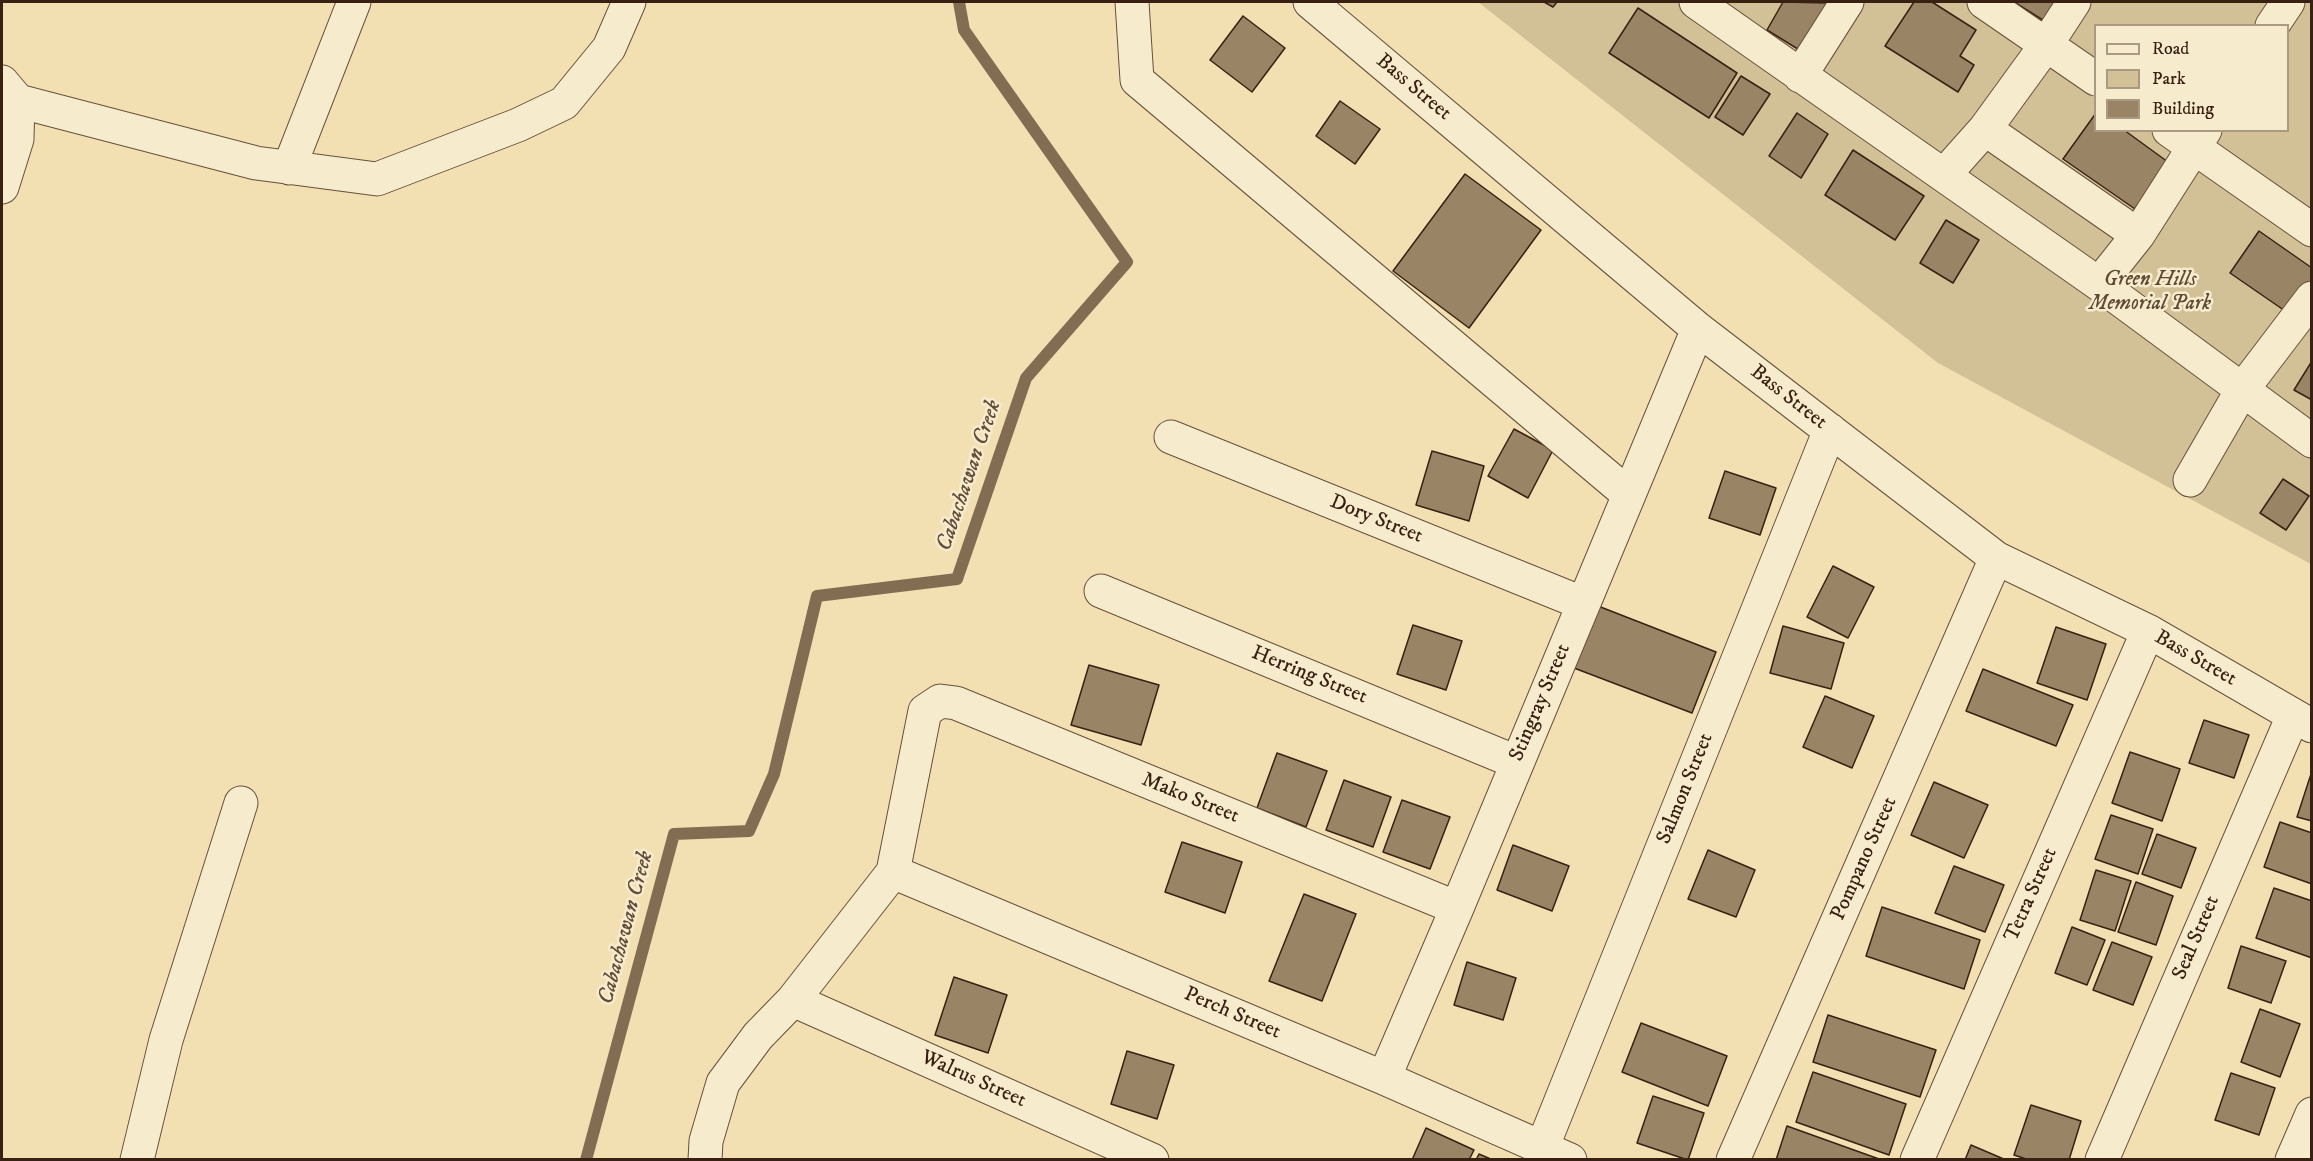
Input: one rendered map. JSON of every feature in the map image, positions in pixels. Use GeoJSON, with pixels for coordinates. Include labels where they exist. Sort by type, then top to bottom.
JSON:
{"type":"FeatureCollection","features":[{"type":"Feature","properties":{"kind":"street"},"geometry":{"type":"LineString","coordinates":[[289,168],[354,2]]}},
{"type":"Feature","properties":{"kind":"street"},"geometry":{"type":"LineString","coordinates":[[2,187],[17,139],[10,92],[256,163],[377,179],[518,125],[564,103],[609,48],[629,2]]}},
{"type":"Feature","properties":{"kind":"street"},"geometry":{"type":"LineString","coordinates":[[1132,2],[1137,80],[1628,494]]}},
{"type":"Feature","properties":{"kind":"street","name":"Bass Street"},"geometry":{"type":"LineString","coordinates":[[1310,2],[1698,329],[1996,558],[2148,631],[2302,721]]}},
{"type":"Feature","properties":{"kind":"street"},"geometry":{"type":"LineString","coordinates":[[1696,2],[2099,284],[2312,441]]}},
{"type":"Feature","properties":{"kind":"street"},"geometry":{"type":"LineString","coordinates":[[1800,76],[1847,2]]}},
{"type":"Feature","properties":{"kind":"street"},"geometry":{"type":"LineString","coordinates":[[1984,2],[2094,78]]}},
{"type":"Feature","properties":{"kind":"street"},"geometry":{"type":"LineString","coordinates":[[1944,175],[1985,129],[2074,2]]}},
{"type":"Feature","properties":{"kind":"street"},"geometry":{"type":"LineString","coordinates":[[2273,24],[2288,2],[2312,17]]}},
{"type":"Feature","properties":{"kind":"street"},"geometry":{"type":"LineString","coordinates":[[1985,129],[2138,235]]}},
{"type":"Feature","properties":{"kind":"street"},"geometry":{"type":"LineString","coordinates":[[2099,284],[2138,235],[2189,136],[2312,230]]}},
{"type":"Feature","properties":{"kind":"street"},"geometry":{"type":"LineString","coordinates":[[2190,480],[2241,390],[2312,298]]}},
{"type":"Feature","properties":{"kind":"street","name":"Stingray Street"},"geometry":{"type":"LineString","coordinates":[[1384,1078],[1698,329]]}},
{"type":"Feature","properties":{"kind":"street","name":"Salmon Street"},"geometry":{"type":"LineString","coordinates":[[1556,1154],[1830,430]]}},
{"type":"Feature","properties":{"kind":"street","name":"Dory Street"},"geometry":{"type":"LineString","coordinates":[[1171,437],[1582,603]]}},
{"type":"Feature","properties":{"kind":"street","name":"Pompano Street"},"geometry":{"type":"LineString","coordinates":[[1733,1160],[1996,558]]}},
{"type":"Feature","properties":{"kind":"street","name":"Herring Street"},"geometry":{"type":"LineString","coordinates":[[1101,591],[1516,762]]}},
{"type":"Feature","properties":{"kind":"street","name":"Tetra Street"},"geometry":{"type":"LineString","coordinates":[[1917,1160],[2148,631]]}},
{"type":"Feature","properties":{"kind":"street","name":"Mako Street"},"geometry":{"type":"LineString","coordinates":[[892,872],[925,711],[940,701],[956,703],[1456,908]]}},
{"type":"Feature","properties":{"kind":"street","name":"Seal Street"},"geometry":{"type":"LineString","coordinates":[[2102,1160],[2302,721]]}},
{"type":"Feature","properties":{"kind":"street"},"geometry":{"type":"LineString","coordinates":[[137,1160],[166,1040],[241,804]]}},
{"type":"Feature","properties":{"kind":"street"},"geometry":{"type":"LineString","coordinates":[[705,1160],[706,1141],[723,1083],[758,1036],[793,1000],[892,872]]}},
{"type":"Feature","properties":{"kind":"street","name":"Perch Street"},"geometry":{"type":"LineString","coordinates":[[892,872],[1384,1078],[1556,1154]]}},
{"type":"Feature","properties":{"kind":"street","name":"Walrus Street"},"geometry":{"type":"LineString","coordinates":[[793,1000],[1152,1160]]}},
{"type":"Feature","properties":{"kind":"street"},"geometry":{"type":"LineString","coordinates":[[2292,1160],[2312,1114]]}},
{"type":"Feature","properties":{"kind":"green space","name":"Green Hills Memorial Park"},"geometry":{"type":"Polygon","coordinates":[[[1478,2],[2311,2],[2311,564],[1938,363],[1478,2]]]}},
{"type":"Feature","properties":{"kind":"building"},"geometry":{"type":"Polygon","coordinates":[[[1544,2],[1557,2],[1553,7],[1544,2]]]}},
{"type":"Feature","properties":{"kind":"building"},"geometry":{"type":"Polygon","coordinates":[[[1783,2],[1829,3],[1801,51],[1767,30],[1783,2]]]}},
{"type":"Feature","properties":{"kind":"building"},"geometry":{"type":"Polygon","coordinates":[[[1914,2],[1932,2],[1976,30],[1960,56],[1974,65],[1958,92],[1885,46],[1914,2]]]}},
{"type":"Feature","properties":{"kind":"building"},"geometry":{"type":"Polygon","coordinates":[[[2014,2],[2060,2],[2046,22],[2014,2]]]}},
{"type":"Feature","properties":{"kind":"building"},"geometry":{"type":"Polygon","coordinates":[[[1638,8],[1737,73],[1709,118],[1609,53],[1638,8]]]}},
{"type":"Feature","properties":{"kind":"building"},"geometry":{"type":"Polygon","coordinates":[[[1243,16],[1285,48],[1252,92],[1210,60],[1243,16]]]}},
{"type":"Feature","properties":{"kind":"building"},"geometry":{"type":"Polygon","coordinates":[[[1741,76],[1770,94],[1743,135],[1715,117],[1741,76]]]}},
{"type":"Feature","properties":{"kind":"building"},"geometry":{"type":"Polygon","coordinates":[[[1340,101],[1380,129],[1355,164],[1316,136],[1340,101]]]}},
{"type":"Feature","properties":{"kind":"building"},"geometry":{"type":"Polygon","coordinates":[[[1797,113],[1828,134],[1801,178],[1769,156],[1797,113]]]}},
{"type":"Feature","properties":{"kind":"building"},"geometry":{"type":"Polygon","coordinates":[[[2094,116],[2094,132],[2127,132],[2168,162],[2135,209],[2063,159],[2094,116]]]}},
{"type":"Feature","properties":{"kind":"building"},"geometry":{"type":"Polygon","coordinates":[[[1853,150],[1924,196],[1895,240],[1825,195],[1853,150]]]}},
{"type":"Feature","properties":{"kind":"building"},"geometry":{"type":"Polygon","coordinates":[[[1465,174],[1541,230],[1469,328],[1393,271],[1465,174]]]}},
{"type":"Feature","properties":{"kind":"building"},"geometry":{"type":"Polygon","coordinates":[[[1946,220],[1979,240],[1953,283],[1920,263],[1946,220]]]}},
{"type":"Feature","properties":{"kind":"building"},"geometry":{"type":"Polygon","coordinates":[[[2259,231],[2312,268],[2312,280],[2288,313],[2230,273],[2259,231]]]}},
{"type":"Feature","properties":{"kind":"building"},"geometry":{"type":"Polygon","coordinates":[[[2312,361],[2312,400],[2294,390],[2312,361]]]}},
{"type":"Feature","properties":{"kind":"building"},"geometry":{"type":"Polygon","coordinates":[[[1514,429],[1553,450],[1528,498],[1488,476],[1514,429]]]}},
{"type":"Feature","properties":{"kind":"building"},"geometry":{"type":"Polygon","coordinates":[[[1432,451],[1484,466],[1469,521],[1416,505],[1432,451]]]}},
{"type":"Feature","properties":{"kind":"building"},"geometry":{"type":"Polygon","coordinates":[[[1725,471],[1776,488],[1760,535],[1709,518],[1725,471]]]}},
{"type":"Feature","properties":{"kind":"building"},"geometry":{"type":"Polygon","coordinates":[[[2283,479],[2309,496],[2286,530],[2260,513],[2283,479]]]}},
{"type":"Feature","properties":{"kind":"building"},"geometry":{"type":"Polygon","coordinates":[[[1833,566],[1874,587],[1848,638],[1807,617],[1833,566]]]}},
{"type":"Feature","properties":{"kind":"building"},"geometry":{"type":"Polygon","coordinates":[[[1598,606],[1716,652],[1692,713],[1574,668],[1598,606]]]}},
{"type":"Feature","properties":{"kind":"building"},"geometry":{"type":"Polygon","coordinates":[[[1413,625],[1462,641],[1446,690],[1397,674],[1413,625]]]}},
{"type":"Feature","properties":{"kind":"building"},"geometry":{"type":"Polygon","coordinates":[[[1783,626],[1844,643],[1831,689],[1770,673],[1783,626]]]}},
{"type":"Feature","properties":{"kind":"building"},"geometry":{"type":"Polygon","coordinates":[[[2056,627],[2106,644],[2087,700],[2037,683],[2056,627]]]}},
{"type":"Feature","properties":{"kind":"building"},"geometry":{"type":"Polygon","coordinates":[[[1089,665],[1159,685],[1141,745],[1071,725],[1089,665]]]}},
{"type":"Feature","properties":{"kind":"building"},"geometry":{"type":"Polygon","coordinates":[[[1983,669],[2073,705],[2056,746],[1966,711],[1983,669]]]}},
{"type":"Feature","properties":{"kind":"building"},"geometry":{"type":"Polygon","coordinates":[[[1825,696],[1874,716],[1852,768],[1803,747],[1825,696]]]}},
{"type":"Feature","properties":{"kind":"building"},"geometry":{"type":"Polygon","coordinates":[[[2204,720],[2249,735],[2234,778],[2189,763],[2204,720]]]}},
{"type":"Feature","properties":{"kind":"building"},"geometry":{"type":"Polygon","coordinates":[[[2130,752],[2180,769],[2162,821],[2112,803],[2130,752]]]}},
{"type":"Feature","properties":{"kind":"building"},"geometry":{"type":"Polygon","coordinates":[[[1277,753],[1327,771],[1306,827],[1257,808],[1277,753]]]}},
{"type":"Feature","properties":{"kind":"building"},"geometry":{"type":"Polygon","coordinates":[[[2312,774],[2312,821],[2297,817],[2312,774]]]}},
{"type":"Feature","properties":{"kind":"building"},"geometry":{"type":"Polygon","coordinates":[[[1344,780],[1391,797],[1373,847],[1326,830],[1344,780]]]}},
{"type":"Feature","properties":{"kind":"building"},"geometry":{"type":"Polygon","coordinates":[[[1934,782],[1988,805],[1964,858],[1911,835],[1934,782]]]}},
{"type":"Feature","properties":{"kind":"building"},"geometry":{"type":"Polygon","coordinates":[[[1402,800],[1450,817],[1430,869],[1383,852],[1402,800]]]}},
{"type":"Feature","properties":{"kind":"building"},"geometry":{"type":"Polygon","coordinates":[[[2111,815],[2153,829],[2138,874],[2095,859],[2111,815]]]}},
{"type":"Feature","properties":{"kind":"building"},"geometry":{"type":"Polygon","coordinates":[[[2280,822],[2312,833],[2312,884],[2264,867],[2280,822]]]}},
{"type":"Feature","properties":{"kind":"building"},"geometry":{"type":"Polygon","coordinates":[[[2157,834],[2196,848],[2181,888],[2142,874],[2157,834]]]}},
{"type":"Feature","properties":{"kind":"building"},"geometry":{"type":"Polygon","coordinates":[[[1182,842],[1242,862],[1225,913],[1165,892],[1182,842]]]}},
{"type":"Feature","properties":{"kind":"building"},"geometry":{"type":"Polygon","coordinates":[[[1513,845],[1569,866],[1552,911],[1497,890],[1513,845]]]}},
{"type":"Feature","properties":{"kind":"building"},"geometry":{"type":"Polygon","coordinates":[[[1708,850],[1755,870],[1736,917],[1688,899],[1708,850]]]}},
{"type":"Feature","properties":{"kind":"building"},"geometry":{"type":"Polygon","coordinates":[[[1954,866],[2004,885],[1985,932],[1935,913],[1954,866]]]}},
{"type":"Feature","properties":{"kind":"building"},"geometry":{"type":"Polygon","coordinates":[[[2096,870],[2131,881],[2115,931],[2080,920],[2096,870]]]}},
{"type":"Feature","properties":{"kind":"building"},"geometry":{"type":"Polygon","coordinates":[[[2136,882],[2173,896],[2156,945],[2118,932],[2136,882]]]}},
{"type":"Feature","properties":{"kind":"building"},"geometry":{"type":"Polygon","coordinates":[[[2274,888],[2312,901],[2312,958],[2256,938],[2274,888]]]}},
{"type":"Feature","properties":{"kind":"building"},"geometry":{"type":"Polygon","coordinates":[[[1304,894],[1356,914],[1322,1001],[1269,981],[1304,894]]]}},
{"type":"Feature","properties":{"kind":"building"},"geometry":{"type":"Polygon","coordinates":[[[1882,907],[1980,940],[1964,989],[1866,956],[1882,907]]]}},
{"type":"Feature","properties":{"kind":"building"},"geometry":{"type":"Polygon","coordinates":[[[2072,927],[2105,940],[2087,985],[2055,973],[2072,927]]]}},
{"type":"Feature","properties":{"kind":"building"},"geometry":{"type":"Polygon","coordinates":[[[2112,942],[2152,957],[2133,1005],[2093,990],[2112,942]]]}},
{"type":"Feature","properties":{"kind":"building"},"geometry":{"type":"Polygon","coordinates":[[[2241,946],[2286,961],[2271,1003],[2228,988],[2241,946]]]}},
{"type":"Feature","properties":{"kind":"building"},"geometry":{"type":"Polygon","coordinates":[[[1467,962],[1516,978],[1503,1020],[1454,1005],[1467,962]]]}},
{"type":"Feature","properties":{"kind":"building"},"geometry":{"type":"Polygon","coordinates":[[[954,977],[1007,995],[988,1053],[935,1035],[954,977]]]}},
{"type":"Feature","properties":{"kind":"building"},"geometry":{"type":"Polygon","coordinates":[[[2260,1009],[2300,1024],[2280,1077],[2241,1062],[2260,1009]]]}},
{"type":"Feature","properties":{"kind":"building"},"geometry":{"type":"Polygon","coordinates":[[[1828,1015],[1936,1050],[1920,1097],[1813,1062],[1828,1015]]]}},
{"type":"Feature","properties":{"kind":"building"},"geometry":{"type":"Polygon","coordinates":[[[1641,1023],[1727,1056],[1708,1106],[1622,1072],[1641,1023]]]}},
{"type":"Feature","properties":{"kind":"building"},"geometry":{"type":"Polygon","coordinates":[[[1127,1051],[1174,1065],[1157,1119],[1111,1104],[1127,1051]]]}},
{"type":"Feature","properties":{"kind":"building"},"geometry":{"type":"Polygon","coordinates":[[[1813,1072],[1906,1104],[1889,1155],[1796,1122],[1813,1072]]]}},
{"type":"Feature","properties":{"kind":"building"},"geometry":{"type":"Polygon","coordinates":[[[2231,1073],[2275,1088],[2259,1135],[2215,1120],[2231,1073]]]}},
{"type":"Feature","properties":{"kind":"building"},"geometry":{"type":"Polygon","coordinates":[[[1653,1096],[1704,1113],[1688,1160],[1637,1143],[1653,1096]]]}},
{"type":"Feature","properties":{"kind":"building"},"geometry":{"type":"Polygon","coordinates":[[[2031,1105],[2081,1121],[2069,1160],[2029,1160],[2014,1155],[2031,1105]]]}},
{"type":"Feature","properties":{"kind":"building"},"geometry":{"type":"Polygon","coordinates":[[[1787,1126],[1879,1159],[1776,1160],[1787,1126]]]}},
{"type":"Feature","properties":{"kind":"building"},"geometry":{"type":"Polygon","coordinates":[[[1426,1128],[1474,1150],[1469,1160],[1412,1160],[1426,1128]]]}},
{"type":"Feature","properties":{"kind":"building"},"geometry":{"type":"Polygon","coordinates":[[[1971,1145],[2006,1160],[1965,1160],[1971,1145]]]}},
{"type":"Feature","properties":{"kind":"building"},"geometry":{"type":"Polygon","coordinates":[[[1479,1154],[1493,1160],[1476,1160],[1479,1154]]]}},
{"type":"Feature","properties":{"kind":"waterway","name":"Cabachawan Creek"},"geometry":{"type":"LineString","coordinates":[[586,1160],[674,834],[749,831],[774,774],[817,596],[957,579],[1026,378],[1127,262],[964,30],[959,2]]}}]}
